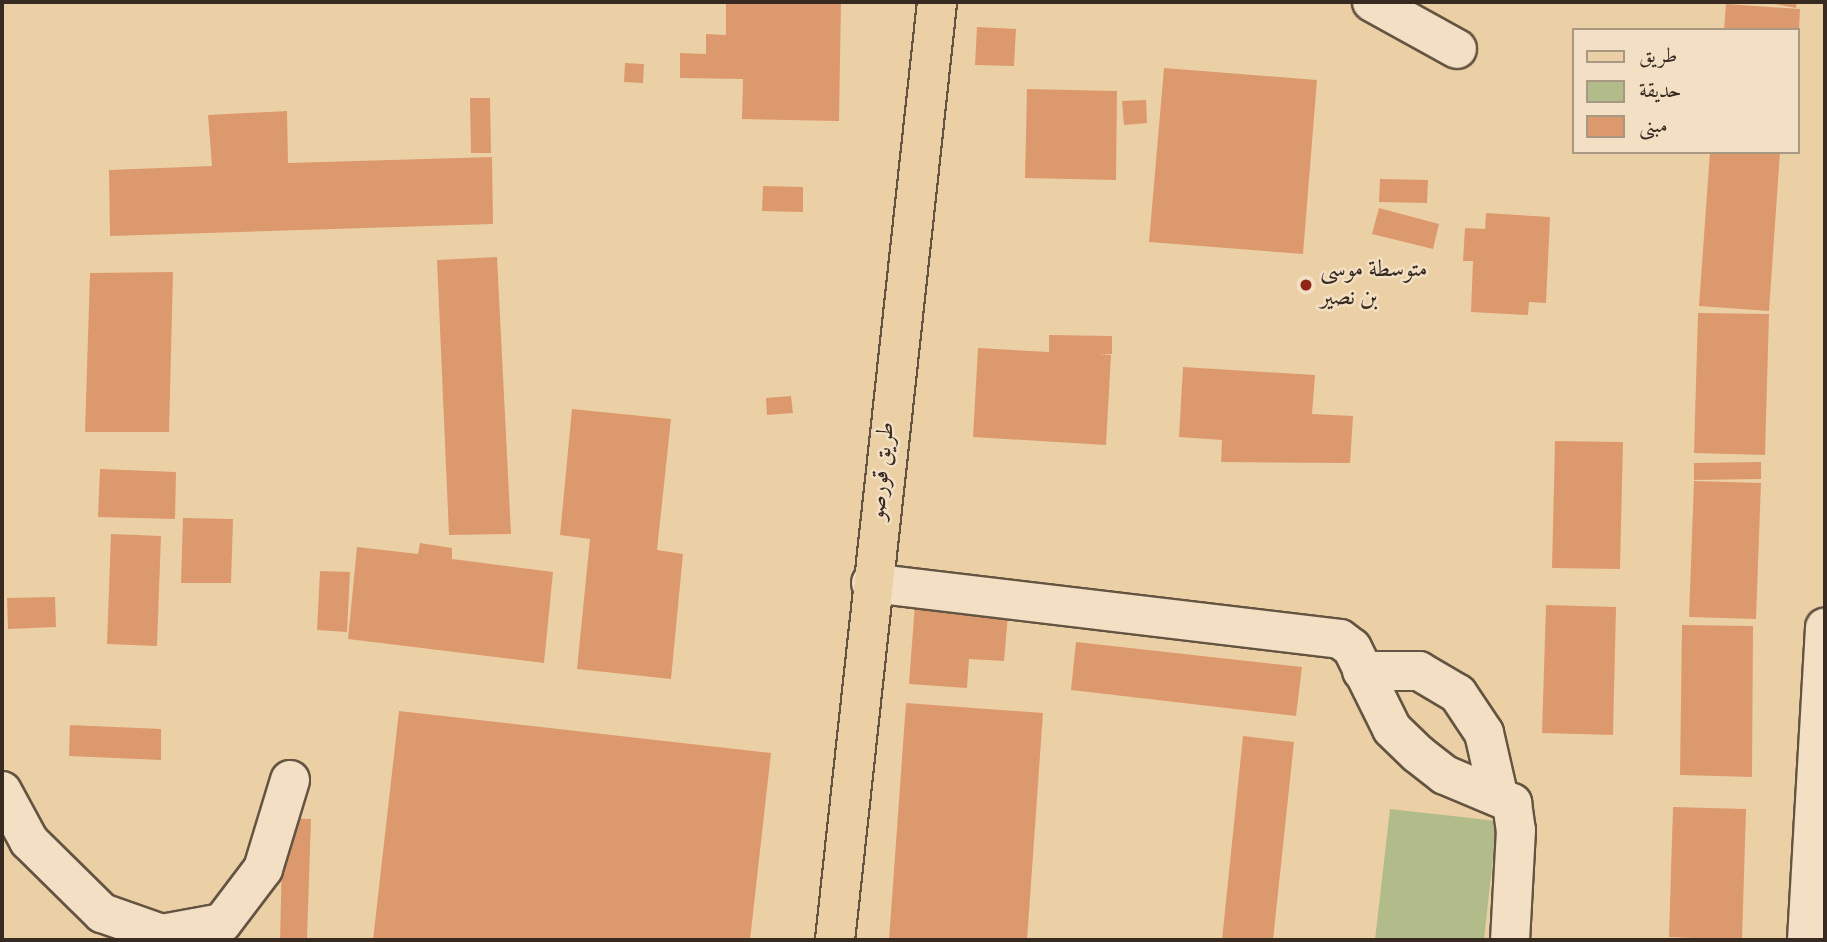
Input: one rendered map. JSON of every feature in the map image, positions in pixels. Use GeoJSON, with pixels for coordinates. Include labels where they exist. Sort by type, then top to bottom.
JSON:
{"type":"FeatureCollection","features":[{"type":"Feature","properties":{"kind":"main road","name":"طريق قورصو"},"geometry":{"type":"LineString","coordinates":[[835,940],[871,583],[937,2]]}},
{"type":"Feature","properties":{"kind":"street"},"geometry":{"type":"LineString","coordinates":[[1372,2],[1457,49]]}},
{"type":"Feature","properties":{"kind":"street"},"geometry":{"type":"LineString","coordinates":[[871,583],[1323,633],[1352,649],[1392,729],[1418,754],[1445,775],[1498,794]]}},
{"type":"Feature","properties":{"kind":"street"},"geometry":{"type":"LineString","coordinates":[[1807,940],[1825,628]]}},
{"type":"Feature","properties":{"kind":"street"},"geometry":{"type":"LineString","coordinates":[[1362,671],[1419,671],[1458,694],[1484,733],[1498,794],[1515,815],[1510,940]]}},
{"type":"Feature","properties":{"kind":"street"},"geometry":{"type":"LineString","coordinates":[[2,791],[29,841],[102,913],[162,934],[222,923],[263,869],[290,780]]}},
{"type":"Feature","properties":{"kind":"green space"},"geometry":{"type":"Polygon","coordinates":[[[1390,809],[1497,821],[1484,940],[1375,940],[1390,809]]]}},
{"type":"Feature","properties":{"kind":"building"},"geometry":{"type":"Polygon","coordinates":[[[726,2],[841,2],[839,121],[742,119],[743,79],[680,78],[680,53],[706,54],[706,34],[726,35],[726,2]]]}},
{"type":"Feature","properties":{"kind":"building"},"geometry":{"type":"Polygon","coordinates":[[[1763,2],[1797,2],[1796,8],[1763,2]]]}},
{"type":"Feature","properties":{"kind":"building"},"geometry":{"type":"Polygon","coordinates":[[[1726,4],[1800,9],[1799,30],[1724,28],[1726,4]]]}},
{"type":"Feature","properties":{"kind":"building"},"geometry":{"type":"Polygon","coordinates":[[[977,27],[1016,29],[1014,66],[975,65],[977,27]]]}},
{"type":"Feature","properties":{"kind":"building"},"geometry":{"type":"Polygon","coordinates":[[[625,63],[644,64],[643,83],[624,82],[625,63]]]}},
{"type":"Feature","properties":{"kind":"building"},"geometry":{"type":"Polygon","coordinates":[[[1164,68],[1317,80],[1303,254],[1149,242],[1164,68]]]}},
{"type":"Feature","properties":{"kind":"building"},"geometry":{"type":"Polygon","coordinates":[[[1027,89],[1117,91],[1116,180],[1025,178],[1027,89]]]}},
{"type":"Feature","properties":{"kind":"building"},"geometry":{"type":"Polygon","coordinates":[[[470,98],[490,98],[491,153],[471,153],[470,98]]]}},
{"type":"Feature","properties":{"kind":"building"},"geometry":{"type":"Polygon","coordinates":[[[1146,100],[1147,123],[1124,125],[1122,101],[1146,100]]]}},
{"type":"Feature","properties":{"kind":"building"},"geometry":{"type":"Polygon","coordinates":[[[287,111],[288,163],[492,157],[493,224],[110,236],[109,170],[212,166],[208,115],[287,111]]]}},
{"type":"Feature","properties":{"kind":"building"},"geometry":{"type":"Polygon","coordinates":[[[1710,154],[1780,154],[1769,311],[1699,306],[1710,154]]]}},
{"type":"Feature","properties":{"kind":"building"},"geometry":{"type":"Polygon","coordinates":[[[1380,179],[1428,180],[1427,203],[1379,202],[1380,179]]]}},
{"type":"Feature","properties":{"kind":"building"},"geometry":{"type":"Polygon","coordinates":[[[763,186],[803,187],[803,212],[762,211],[763,186]]]}},
{"type":"Feature","properties":{"kind":"building"},"geometry":{"type":"Polygon","coordinates":[[[1379,208],[1439,224],[1433,249],[1372,234],[1379,208]]]}},
{"type":"Feature","properties":{"kind":"building"},"geometry":{"type":"Polygon","coordinates":[[[1486,213],[1550,217],[1546,303],[1529,302],[1528,315],[1471,312],[1473,261],[1463,261],[1465,228],[1485,229],[1486,213]]]}},
{"type":"Feature","properties":{"kind":"building"},"geometry":{"type":"Polygon","coordinates":[[[497,257],[511,534],[449,535],[437,260],[497,257]]]}},
{"type":"Feature","properties":{"kind":"building"},"geometry":{"type":"Polygon","coordinates":[[[173,272],[169,432],[85,432],[90,273],[173,272]]]}},
{"type":"Feature","properties":{"kind":"building"},"geometry":{"type":"Polygon","coordinates":[[[1698,313],[1769,314],[1765,455],[1694,453],[1698,313]]]}},
{"type":"Feature","properties":{"kind":"building"},"geometry":{"type":"Polygon","coordinates":[[[1049,335],[1112,336],[1112,354],[1099,354],[1111,355],[1106,445],[973,437],[978,348],[1049,352],[1049,335]]]}},
{"type":"Feature","properties":{"kind":"building"},"geometry":{"type":"Polygon","coordinates":[[[1183,367],[1315,375],[1312,414],[1353,416],[1350,463],[1221,462],[1222,440],[1179,437],[1183,367]]]}},
{"type":"Feature","properties":{"kind":"building"},"geometry":{"type":"Polygon","coordinates":[[[791,396],[793,413],[767,415],[766,398],[791,396]]]}},
{"type":"Feature","properties":{"kind":"building"},"geometry":{"type":"Polygon","coordinates":[[[572,409],[671,419],[657,550],[683,554],[671,679],[577,669],[590,539],[560,535],[572,409]]]}},
{"type":"Feature","properties":{"kind":"building"},"geometry":{"type":"Polygon","coordinates":[[[1555,441],[1623,442],[1620,569],[1552,568],[1555,441]]]}},
{"type":"Feature","properties":{"kind":"building"},"geometry":{"type":"Polygon","coordinates":[[[1761,462],[1761,479],[1694,480],[1694,463],[1761,462]]]}},
{"type":"Feature","properties":{"kind":"building"},"geometry":{"type":"Polygon","coordinates":[[[100,469],[176,472],[175,519],[98,517],[100,469]]]}},
{"type":"Feature","properties":{"kind":"building"},"geometry":{"type":"Polygon","coordinates":[[[1694,481],[1761,483],[1756,619],[1689,617],[1694,481]]]}},
{"type":"Feature","properties":{"kind":"building"},"geometry":{"type":"Polygon","coordinates":[[[183,518],[233,519],[231,583],[181,583],[183,518]]]}},
{"type":"Feature","properties":{"kind":"building"},"geometry":{"type":"Polygon","coordinates":[[[111,534],[161,536],[157,646],[107,644],[111,534]]]}},
{"type":"Feature","properties":{"kind":"building"},"geometry":{"type":"Polygon","coordinates":[[[420,543],[452,548],[452,559],[553,572],[544,663],[348,639],[357,547],[418,554],[420,543]]]}},
{"type":"Feature","properties":{"kind":"building"},"geometry":{"type":"Polygon","coordinates":[[[320,571],[350,572],[347,632],[317,630],[320,571]]]}},
{"type":"Feature","properties":{"kind":"building"},"geometry":{"type":"Polygon","coordinates":[[[916,590],[1008,615],[1004,661],[969,659],[967,688],[909,684],[916,590]]]}},
{"type":"Feature","properties":{"kind":"building"},"geometry":{"type":"Polygon","coordinates":[[[55,597],[56,627],[8,629],[7,598],[55,597]]]}},
{"type":"Feature","properties":{"kind":"building"},"geometry":{"type":"Polygon","coordinates":[[[1546,605],[1616,607],[1613,735],[1542,733],[1546,605]]]}},
{"type":"Feature","properties":{"kind":"building"},"geometry":{"type":"Polygon","coordinates":[[[1682,625],[1753,626],[1752,777],[1680,775],[1682,625]]]}},
{"type":"Feature","properties":{"kind":"building"},"geometry":{"type":"Polygon","coordinates":[[[1076,642],[1302,667],[1296,716],[1071,690],[1076,642]]]}},
{"type":"Feature","properties":{"kind":"building"},"geometry":{"type":"Polygon","coordinates":[[[906,703],[1043,713],[1027,940],[889,940],[906,703]]]}},
{"type":"Feature","properties":{"kind":"building"},"geometry":{"type":"Polygon","coordinates":[[[399,711],[771,753],[750,940],[373,940],[399,711]]]}},
{"type":"Feature","properties":{"kind":"building"},"geometry":{"type":"Polygon","coordinates":[[[70,725],[161,729],[161,760],[69,756],[70,725]]]}},
{"type":"Feature","properties":{"kind":"building"},"geometry":{"type":"Polygon","coordinates":[[[1243,736],[1294,742],[1273,940],[1222,940],[1243,736]]]}},
{"type":"Feature","properties":{"kind":"building"},"geometry":{"type":"Polygon","coordinates":[[[1673,807],[1746,809],[1742,940],[1669,937],[1673,807]]]}},
{"type":"Feature","properties":{"kind":"building"},"geometry":{"type":"Polygon","coordinates":[[[283,818],[311,819],[307,940],[280,940],[283,818]]]}},
{"type":"Feature","properties":{"kind":"place","name":"متوسطة موسى بن نصير"},"geometry":{"type":"Point","coordinates":[1306,285]}}]}
